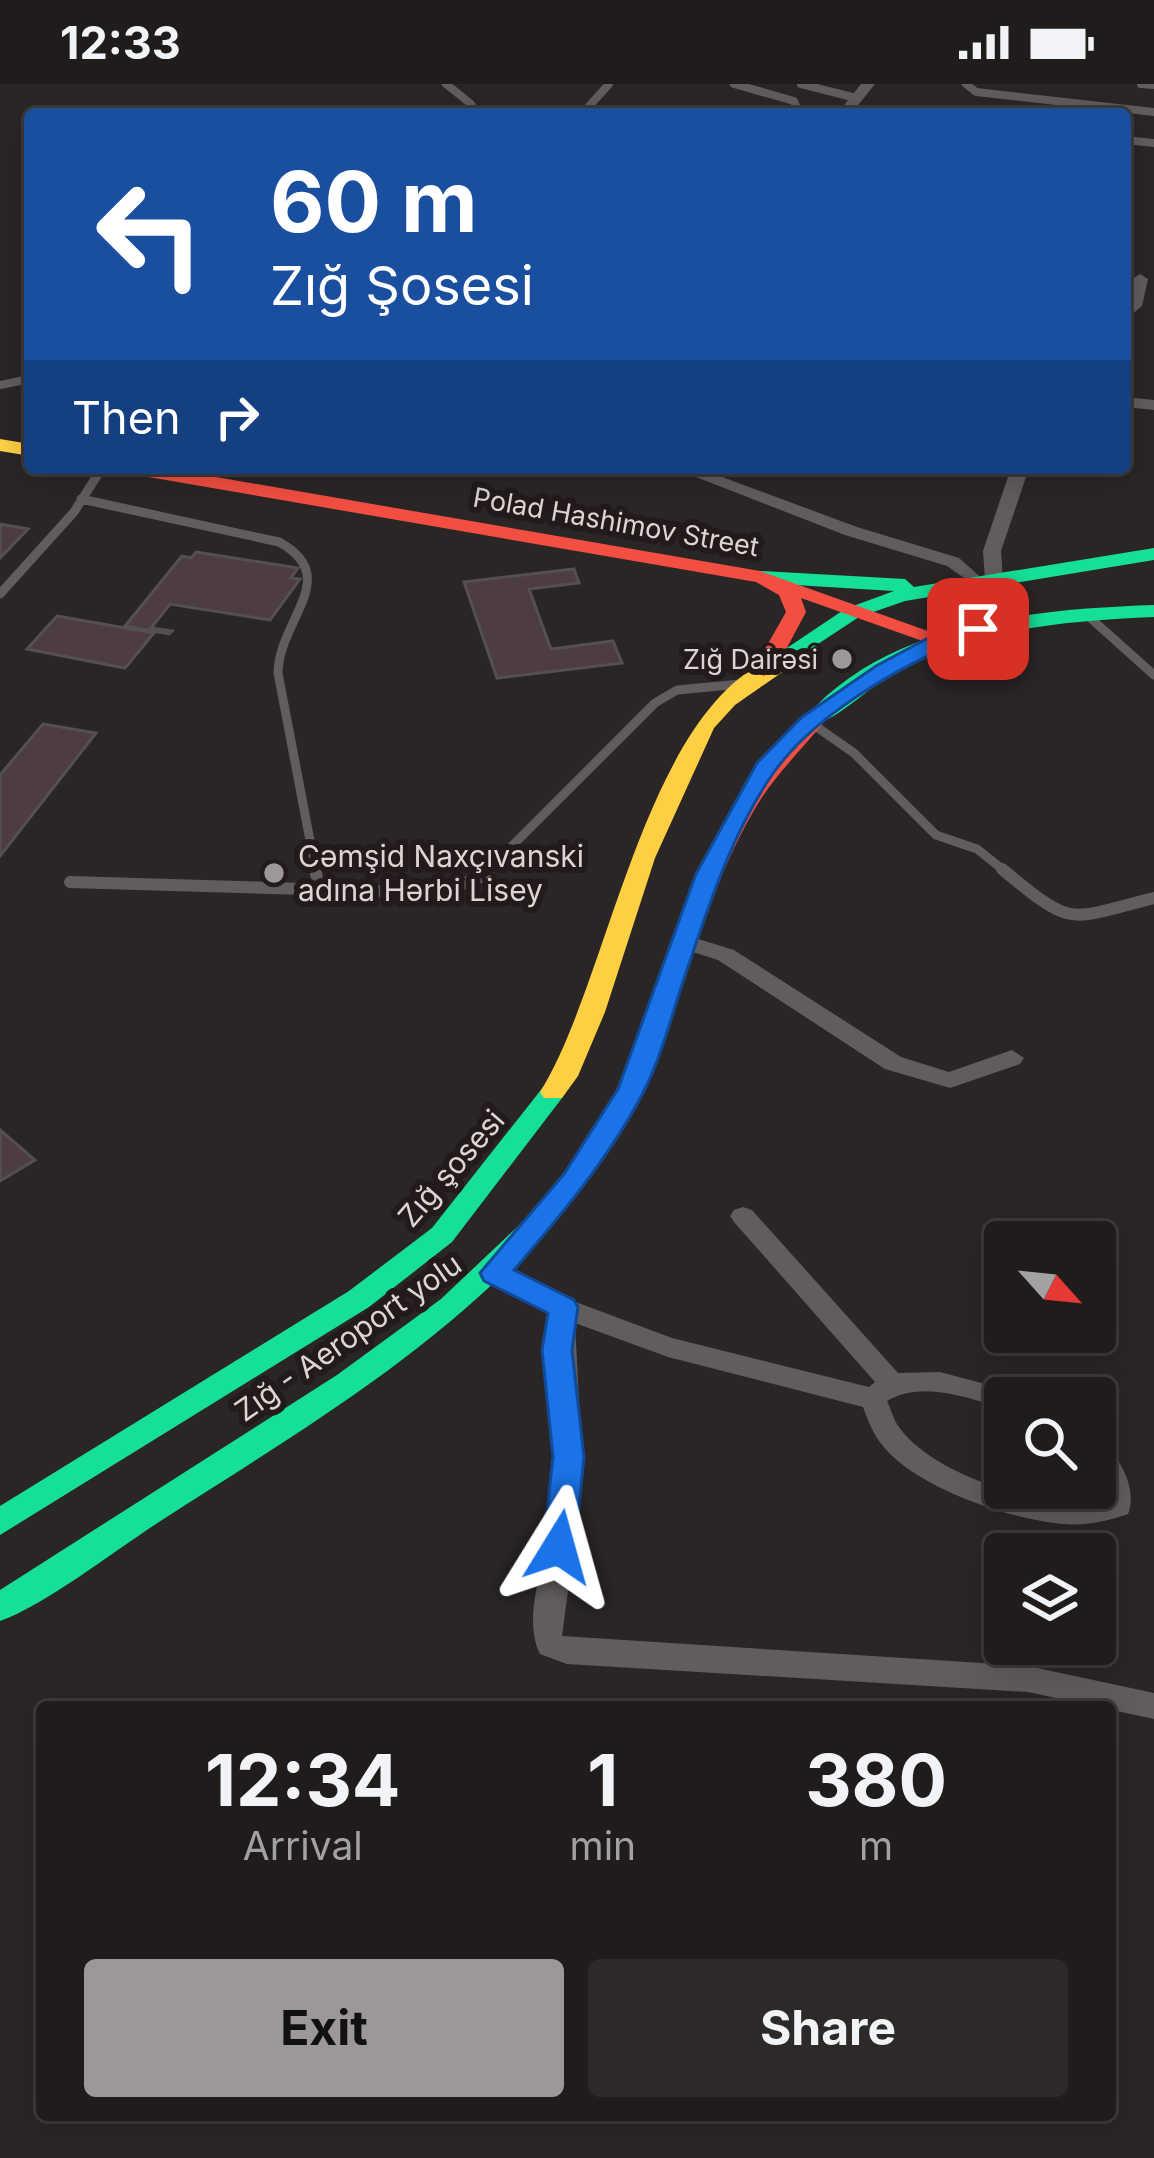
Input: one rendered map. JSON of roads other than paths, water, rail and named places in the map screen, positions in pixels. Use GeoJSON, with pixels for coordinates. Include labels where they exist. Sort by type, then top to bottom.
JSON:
{"type":"FeatureCollection","features":[{"type":"Feature","properties":{"kind":"main road","name":"Polad Hashimov Street"},"geometry":{"type":"LineString","coordinates":[[166,474],[760,577],[942,640]]}},
{"type":"Feature","properties":{"kind":"main road"},"geometry":{"type":"LineString","coordinates":[[756,677],[863,609],[938,587],[1154,554]]}},
{"type":"Feature","properties":{"kind":"main road"},"geometry":{"type":"LineString","coordinates":[[760,577],[938,587]]}},
{"type":"Feature","properties":{"kind":"main road"},"geometry":{"type":"LineString","coordinates":[[756,677],[796,611],[788,592],[760,577]]}},
{"type":"Feature","properties":{"kind":"main road","name":"Zığ - Aeroport yolu"},"geometry":{"type":"LineString","coordinates":[[0,1607],[351,1383],[495,1273],[535,1232],[609,1130],[644,1059],[717,852],[752,786],[773,757],[810,722],[884,671],[942,640],[992,626],[1154,611]]}},
{"type":"Feature","properties":{"kind":"main road","name":"Zığ şosesi"},"geometry":{"type":"LineString","coordinates":[[0,1522],[359,1299],[442,1235],[469,1205],[565,1076],[592,1012],[625,904],[689,756],[716,711],[756,677]]}},
{"type":"Feature","properties":{"kind":"street"},"geometry":{"type":"LineString","coordinates":[[848,108],[868,84]]}},
{"type":"Feature","properties":{"kind":"street"},"geometry":{"type":"LineString","coordinates":[[1131,300],[1140,278]]}},
{"type":"Feature","properties":{"kind":"street"},"geometry":{"type":"LineString","coordinates":[[698,474],[850,531],[953,562],[986,581],[1018,474]]}},
{"type":"Feature","properties":{"kind":"street"},"geometry":{"type":"LineString","coordinates":[[682,941],[726,955],[893,1063],[950,1080],[1012,1058]]}},
{"type":"Feature","properties":{"kind":"street"},"geometry":{"type":"LineString","coordinates":[[743,1216],[882,1391],[890,1437],[923,1463],[984,1494]]}},
{"type":"Feature","properties":{"kind":"street"},"geometry":{"type":"LineString","coordinates":[[495,1273],[563,1307],[668,1347],[882,1391],[930,1382],[984,1394]]}},
{"type":"Feature","properties":{"kind":"street"},"geometry":{"type":"LineString","coordinates":[[563,1307],[557,1350],[568,1457],[567,1505],[545,1631],[550,1646],[567,1651],[1028,1679],[1074,1685],[1154,1706]]}},
{"type":"Feature","properties":{"kind":"street"},"geometry":{"type":"LineString","coordinates":[[1048,1509],[1101,1513],[1111,1509]]}},
{"type":"Feature","properties":{"kind":"lane"},"geometry":{"type":"LineString","coordinates":[[446,84],[473,108]]}},
{"type":"Feature","properties":{"kind":"lane"},"geometry":{"type":"LineString","coordinates":[[587,108],[609,84]]}},
{"type":"Feature","properties":{"kind":"lane"},"geometry":{"type":"LineString","coordinates":[[734,84],[794,101],[797,108]]}},
{"type":"Feature","properties":{"kind":"lane"},"geometry":{"type":"LineString","coordinates":[[801,84],[856,98]]}},
{"type":"Feature","properties":{"kind":"lane"},"geometry":{"type":"LineString","coordinates":[[966,84],[976,92],[1118,108]]}},
{"type":"Feature","properties":{"kind":"lane"},"geometry":{"type":"LineString","coordinates":[[1141,84],[1154,86]]}},
{"type":"Feature","properties":{"kind":"lane"},"geometry":{"type":"LineString","coordinates":[[0,594],[98,474]]}},
{"type":"Feature","properties":{"kind":"lane"},"geometry":{"type":"LineString","coordinates":[[81,500],[279,542],[312,563],[313,576],[281,633],[278,678],[320,892]]}},
{"type":"Feature","properties":{"kind":"lane"},"geometry":{"type":"LineString","coordinates":[[1086,614],[1154,675]]}},
{"type":"Feature","properties":{"kind":"lane"},"geometry":{"type":"LineString","coordinates":[[70,882],[437,893],[481,877],[655,703],[690,687],[756,677]]}},
{"type":"Feature","properties":{"kind":"lane"},"geometry":{"type":"LineString","coordinates":[[810,722],[854,753],[936,835],[977,849],[1055,913],[1074,918],[1154,898]]}},
{"type":"Feature","properties":{"kind":"place","name":"Zığ Dairəsi"},"geometry":{"type":"Point","coordinates":[842,659]}},
{"type":"Feature","properties":{"kind":"place","name":"Cəmşid Naxçıvanski adına Hərbi Lisey"},"geometry":{"type":"Point","coordinates":[274,873]}}]}
